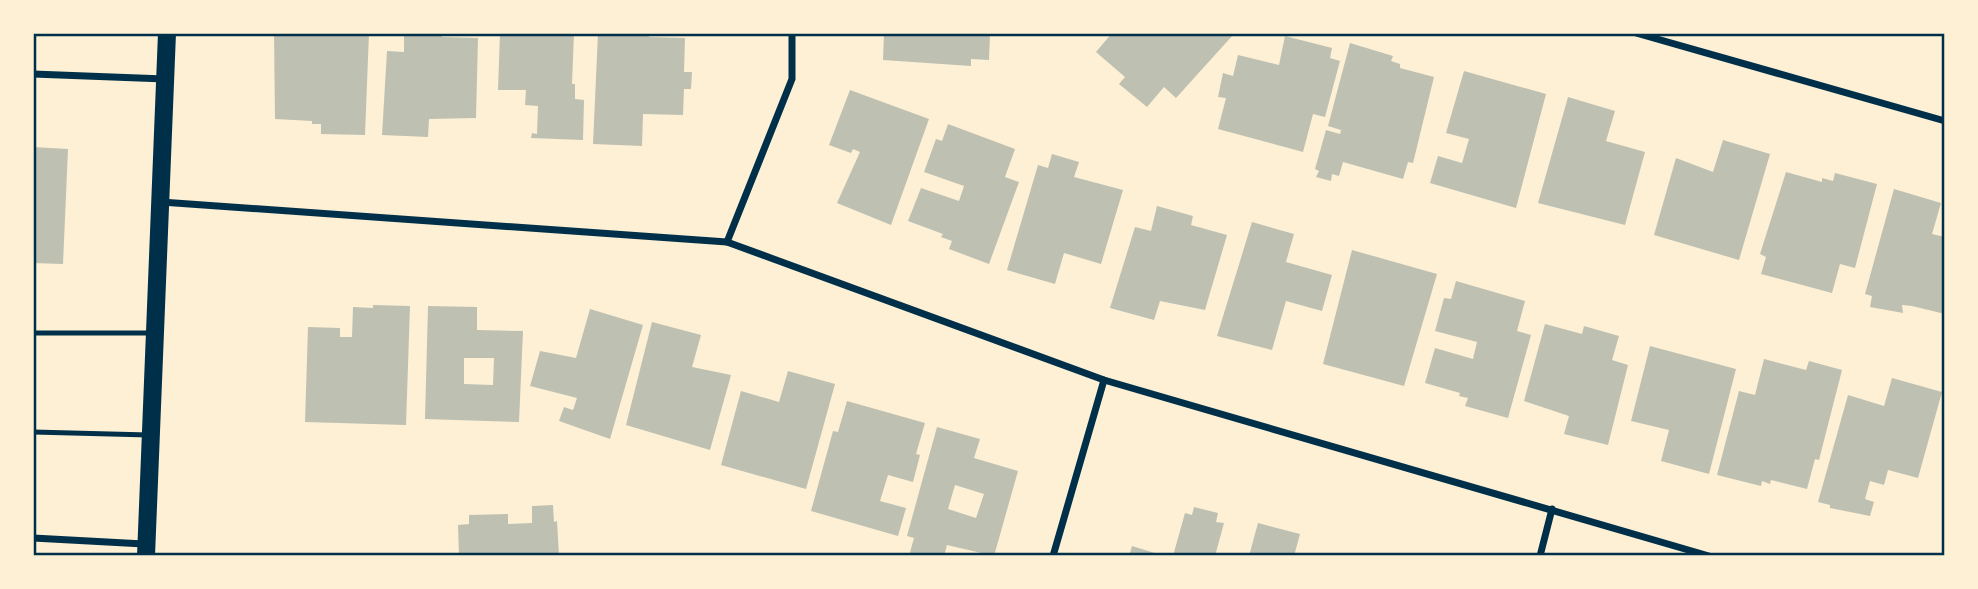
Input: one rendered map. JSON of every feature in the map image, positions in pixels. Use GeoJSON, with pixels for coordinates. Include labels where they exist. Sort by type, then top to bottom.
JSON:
{"type":"FeatureCollection","features":[{"type":"Feature","properties":{"kind":"main road"},"geometry":{"type":"LineString","coordinates":[[146,550],[167,33]]}},
{"type":"Feature","properties":{"kind":"street"},"geometry":{"type":"LineString","coordinates":[[727,242],[792,79],[792,33]]}},
{"type":"Feature","properties":{"kind":"street"},"geometry":{"type":"LineString","coordinates":[[1636,33],[1945,121]]}},
{"type":"Feature","properties":{"kind":"street"},"geometry":{"type":"LineString","coordinates":[[33,74],[165,79]]}},
{"type":"Feature","properties":{"kind":"street"},"geometry":{"type":"LineString","coordinates":[[160,202],[727,242],[1104,380],[1709,556]]}},
{"type":"Feature","properties":{"kind":"street"},"geometry":{"type":"LineString","coordinates":[[1053,556],[1104,380]]}},
{"type":"Feature","properties":{"kind":"street"},"geometry":{"type":"LineString","coordinates":[[1540,556],[1552,509]]}},
{"type":"Feature","properties":{"kind":"street"},"geometry":{"type":"LineString","coordinates":[[33,538],[146,550]]}},
{"type":"Feature","properties":{"kind":"lane"},"geometry":{"type":"LineString","coordinates":[[33,333],[155,333]]}},
{"type":"Feature","properties":{"kind":"lane"},"geometry":{"type":"LineString","coordinates":[[33,432],[152,435]]}},
{"type":"Feature","properties":{"kind":"building"},"geometry":{"type":"Polygon","coordinates":[[[274,33],[369,33],[365,135],[321,134],[321,124],[312,124],[312,121],[275,119],[274,33]]]}},
{"type":"Feature","properties":{"kind":"building"},"geometry":{"type":"Polygon","coordinates":[[[404,33],[441,33],[442,37],[478,38],[476,118],[429,119],[428,137],[382,135],[387,51],[404,52],[404,33]]]}},
{"type":"Feature","properties":{"kind":"building"},"geometry":{"type":"Polygon","coordinates":[[[500,33],[574,33],[572,84],[575,84],[575,99],[584,100],[583,140],[531,138],[532,133],[537,134],[538,106],[525,105],[526,90],[498,90],[500,33]]]}},
{"type":"Feature","properties":{"kind":"building"},"geometry":{"type":"Polygon","coordinates":[[[598,33],[649,33],[649,37],[685,38],[684,72],[692,72],[691,89],[684,89],[683,115],[643,114],[642,146],[593,144],[598,33]]]}},
{"type":"Feature","properties":{"kind":"building"},"geometry":{"type":"Polygon","coordinates":[[[884,33],[990,33],[989,60],[971,59],[971,66],[883,60],[884,33]]]}},
{"type":"Feature","properties":{"kind":"building"},"geometry":{"type":"Polygon","coordinates":[[[1112,33],[1233,35],[1176,98],[1164,87],[1147,107],[1119,84],[1125,77],[1096,52],[1112,33]]]}},
{"type":"Feature","properties":{"kind":"building"},"geometry":{"type":"Polygon","coordinates":[[[1285,36],[1332,48],[1330,58],[1340,61],[1325,117],[1313,114],[1303,152],[1218,129],[1226,98],[1218,97],[1223,73],[1233,76],[1238,55],[1279,65],[1285,36]]]}},
{"type":"Feature","properties":{"kind":"building"},"geometry":{"type":"Polygon","coordinates":[[[1350,43],[1393,56],[1391,61],[1400,64],[1400,68],[1434,77],[1413,163],[1408,162],[1403,179],[1343,162],[1339,176],[1332,174],[1331,181],[1316,177],[1319,171],[1315,169],[1326,130],[1340,134],[1341,130],[1328,126],[1350,43]]]}},
{"type":"Feature","properties":{"kind":"building"},"geometry":{"type":"Polygon","coordinates":[[[1464,71],[1546,94],[1516,208],[1430,183],[1438,156],[1462,163],[1469,139],[1446,133],[1464,71]]]}},
{"type":"Feature","properties":{"kind":"building"},"geometry":{"type":"Polygon","coordinates":[[[850,90],[929,119],[891,225],[837,203],[860,152],[853,149],[851,153],[829,145],[850,90]]]}},
{"type":"Feature","properties":{"kind":"building"},"geometry":{"type":"Polygon","coordinates":[[[1568,97],[1615,111],[1606,141],[1645,152],[1625,225],[1538,203],[1568,97]]]}},
{"type":"Feature","properties":{"kind":"building"},"geometry":{"type":"Polygon","coordinates":[[[948,124],[1015,149],[1005,177],[1019,182],[989,264],[949,249],[952,241],[941,237],[943,234],[908,221],[921,188],[959,201],[964,186],[924,172],[936,139],[942,141],[948,124]]]}},
{"type":"Feature","properties":{"kind":"building"},"geometry":{"type":"Polygon","coordinates":[[[1723,140],[1770,154],[1739,260],[1654,235],[1676,158],[1713,172],[1723,140]]]}},
{"type":"Feature","properties":{"kind":"building"},"geometry":{"type":"Polygon","coordinates":[[[33,147],[68,149],[63,264],[33,263],[33,147]]]}},
{"type":"Feature","properties":{"kind":"building"},"geometry":{"type":"Polygon","coordinates":[[[1052,154],[1079,162],[1074,177],[1123,190],[1101,264],[1064,253],[1055,284],[1007,270],[1038,165],[1048,168],[1052,154]]]}},
{"type":"Feature","properties":{"kind":"building"},"geometry":{"type":"Polygon","coordinates":[[[1786,172],[1822,182],[1822,178],[1833,181],[1835,173],[1877,184],[1855,268],[1840,264],[1832,293],[1761,274],[1766,257],[1760,254],[1786,172]]]}},
{"type":"Feature","properties":{"kind":"building"},"geometry":{"type":"Polygon","coordinates":[[[1894,189],[1941,203],[1932,234],[1945,237],[1945,314],[1902,305],[1903,313],[1870,307],[1872,296],[1865,294],[1894,189]]]}},
{"type":"Feature","properties":{"kind":"building"},"geometry":{"type":"Polygon","coordinates":[[[1157,206],[1193,216],[1191,225],[1227,235],[1205,310],[1160,301],[1154,320],[1110,308],[1135,227],[1151,231],[1157,206]]]}},
{"type":"Feature","properties":{"kind":"building"},"geometry":{"type":"Polygon","coordinates":[[[1252,222],[1294,234],[1286,262],[1332,275],[1322,311],[1286,301],[1272,350],[1217,336],[1252,222]]]}},
{"type":"Feature","properties":{"kind":"building"},"geometry":{"type":"Polygon","coordinates":[[[1352,250],[1437,274],[1404,386],[1323,364],[1352,250]]]}},
{"type":"Feature","properties":{"kind":"building"},"geometry":{"type":"Polygon","coordinates":[[[1456,281],[1525,301],[1517,331],[1531,335],[1508,418],[1465,406],[1468,398],[1459,396],[1460,393],[1425,383],[1435,348],[1473,359],[1477,342],[1435,331],[1444,298],[1451,299],[1456,281]]]}},
{"type":"Feature","properties":{"kind":"building"},"geometry":{"type":"Polygon","coordinates":[[[373,305],[410,306],[406,425],[305,422],[308,327],[340,328],[340,337],[352,337],[353,307],[373,308],[373,305]]]}},
{"type":"Feature","properties":{"kind":"building"},"geometry":{"type":"Polygon","coordinates":[[[428,306],[477,307],[477,330],[523,331],[519,422],[425,419],[428,306]],[[464,358],[464,384],[493,385],[494,358],[464,358]]]}},
{"type":"Feature","properties":{"kind":"building"},"geometry":{"type":"Polygon","coordinates":[[[590,309],[643,325],[610,439],[559,421],[564,407],[573,410],[577,398],[530,386],[540,351],[576,358],[590,309]]]}},
{"type":"Feature","properties":{"kind":"building"},"geometry":{"type":"Polygon","coordinates":[[[652,322],[701,335],[692,367],[731,375],[710,450],[626,425],[652,322]]]}},
{"type":"Feature","properties":{"kind":"building"},"geometry":{"type":"Polygon","coordinates":[[[1545,324],[1582,334],[1584,326],[1619,336],[1612,360],[1628,365],[1608,445],[1564,434],[1569,416],[1524,401],[1545,324]]]}},
{"type":"Feature","properties":{"kind":"building"},"geometry":{"type":"Polygon","coordinates":[[[1650,346],[1736,369],[1709,474],[1661,461],[1669,430],[1631,421],[1650,346]]]}},
{"type":"Feature","properties":{"kind":"building"},"geometry":{"type":"Polygon","coordinates":[[[1764,359],[1806,370],[1809,361],[1842,370],[1819,460],[1815,459],[1807,489],[1771,480],[1770,484],[1762,481],[1761,486],[1717,475],[1739,391],[1755,395],[1764,359]]]}},
{"type":"Feature","properties":{"kind":"building"},"geometry":{"type":"Polygon","coordinates":[[[788,371],[835,384],[806,489],[721,465],[741,391],[779,402],[788,371]]]}},
{"type":"Feature","properties":{"kind":"building"},"geometry":{"type":"Polygon","coordinates":[[[1892,378],[1942,392],[1918,478],[1888,470],[1884,485],[1870,481],[1865,499],[1874,502],[1870,516],[1830,508],[1830,505],[1818,502],[1848,395],[1884,406],[1892,378]]]}},
{"type":"Feature","properties":{"kind":"building"},"geometry":{"type":"Polygon","coordinates":[[[847,401],[925,423],[916,454],[920,455],[913,482],[888,475],[880,501],[906,508],[898,536],[811,511],[833,431],[838,432],[847,401]]]}},
{"type":"Feature","properties":{"kind":"building"},"geometry":{"type":"Polygon","coordinates":[[[937,427],[980,439],[974,458],[1018,471],[994,556],[947,545],[944,556],[909,556],[914,538],[907,536],[937,427]],[[955,485],[948,509],[976,518],[984,494],[955,485]]]}},
{"type":"Feature","properties":{"kind":"building"},"geometry":{"type":"Polygon","coordinates":[[[553,505],[554,522],[557,521],[559,556],[459,556],[458,525],[469,524],[469,515],[508,514],[508,524],[532,523],[532,506],[553,505]]]}},
{"type":"Feature","properties":{"kind":"building"},"geometry":{"type":"Polygon","coordinates":[[[1194,507],[1218,513],[1216,522],[1224,523],[1215,556],[1173,556],[1185,513],[1192,515],[1194,507]]]}},
{"type":"Feature","properties":{"kind":"building"},"geometry":{"type":"Polygon","coordinates":[[[1258,523],[1300,534],[1294,556],[1249,556],[1258,523]]]}},
{"type":"Feature","properties":{"kind":"building"},"geometry":{"type":"Polygon","coordinates":[[[1132,546],[1158,554],[1129,556],[1132,546]]]}}]}
